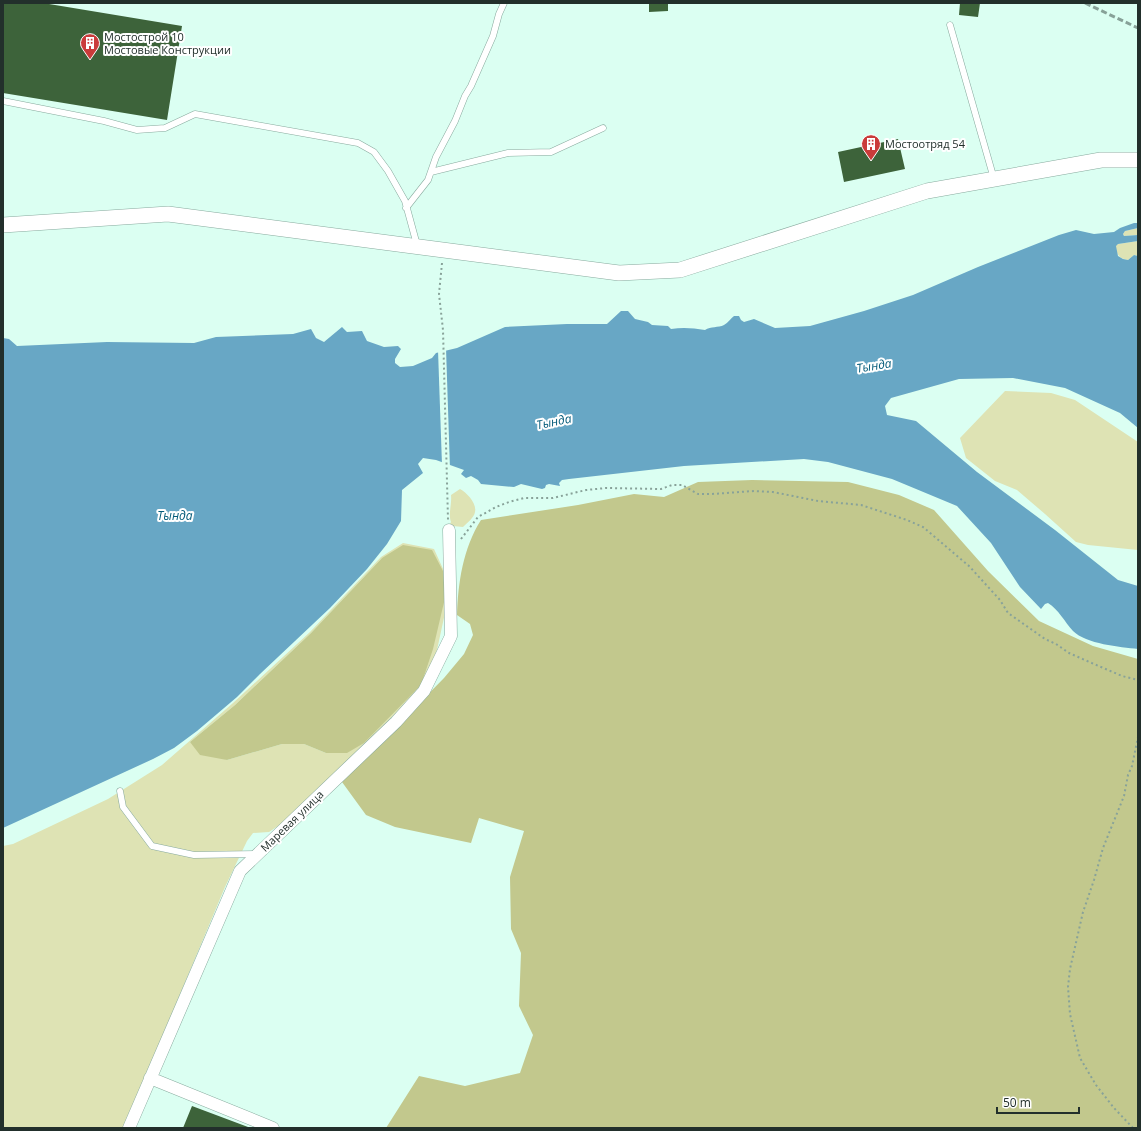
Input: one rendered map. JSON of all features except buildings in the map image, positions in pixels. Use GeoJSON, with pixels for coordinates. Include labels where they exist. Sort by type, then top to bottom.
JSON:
{"type":"FeatureCollection","features":[{"type":"Feature","properties":{"kind":"street"},"geometry":{"type":"LineString","coordinates":[[3,225],[168,214],[416,245],[619,273],[680,270],[927,191],[1101,160],[1138,160]]}},
{"type":"Feature","properties":{"kind":"street","name":"Маревая улица"},"geometry":{"type":"LineString","coordinates":[[129,1128],[240,871],[396,722],[424,691],[451,636],[449,530]]}},
{"type":"Feature","properties":{"kind":"street"},"geometry":{"type":"LineString","coordinates":[[150,1078],[273,1128]]}},
{"type":"Feature","properties":{"kind":"lane"},"geometry":{"type":"LineString","coordinates":[[406,208],[428,180],[436,157],[455,122],[465,96],[472,86],[493,36],[499,14],[504,3]]}},
{"type":"Feature","properties":{"kind":"lane"},"geometry":{"type":"LineString","coordinates":[[950,26],[994,180]]}},
{"type":"Feature","properties":{"kind":"lane"},"geometry":{"type":"LineString","coordinates":[[3,101],[104,121],[137,130],[165,128],[195,114],[358,143],[374,152],[388,171],[405,201],[416,245]]}},
{"type":"Feature","properties":{"kind":"lane"},"geometry":{"type":"LineString","coordinates":[[431,172],[508,153],[551,152],[603,128]]}},
{"type":"Feature","properties":{"kind":"lane"},"geometry":{"type":"LineString","coordinates":[[120,791],[123,807],[152,846],[194,855],[257,854]]}},
{"type":"Feature","properties":{"kind":"path"},"geometry":{"type":"LineString","coordinates":[[443,249],[439,294],[443,347],[449,530]]}},
{"type":"Feature","properties":{"kind":"path"},"geometry":{"type":"LineString","coordinates":[[449,552],[478,517],[496,507],[524,498],[553,498],[586,490],[606,488],[661,488],[682,485],[698,494],[754,491],[773,492],[818,501],[861,505],[907,520],[923,527],[969,566],[1000,600],[1008,613],[1045,639],[1056,644],[1069,653],[1122,676],[1138,680]]}},
{"type":"Feature","properties":{"kind":"path"},"geometry":{"type":"LineString","coordinates":[[1133,1128],[1114,1108],[1096,1085],[1080,1058],[1071,1022],[1068,987],[1070,969],[1083,912],[1103,848],[1124,796],[1138,737]]}},
{"type":"Feature","properties":{"kind":"green space"},"geometry":{"type":"Polygon","coordinates":[[[1138,228],[1138,235],[1124,236],[1123,234],[1125,231],[1138,228]]]}},
{"type":"Feature","properties":{"kind":"green space"},"geometry":{"type":"Polygon","coordinates":[[[1138,241],[1138,256],[1134,255],[1128,260],[1119,256],[1116,245],[1138,241]]]}},
{"type":"Feature","properties":{"kind":"green space"},"geometry":{"type":"Polygon","coordinates":[[[1005,391],[1051,393],[1075,400],[1138,442],[1138,550],[1088,545],[1076,542],[1017,490],[995,481],[966,458],[960,438],[1005,391]]]}},
{"type":"Feature","properties":{"kind":"green space"},"geometry":{"type":"Polygon","coordinates":[[[752,480],[848,482],[899,495],[934,510],[988,571],[1039,621],[1093,646],[1138,659],[1138,1128],[386,1128],[419,1076],[465,1086],[520,1073],[533,1035],[519,1006],[521,953],[511,929],[510,877],[524,831],[479,818],[471,843],[395,827],[366,815],[342,782],[444,678],[464,654],[473,635],[470,624],[457,615],[460,578],[470,542],[481,520],[578,505],[634,494],[664,497],[698,482],[752,480]]]}},
{"type":"Feature","properties":{"kind":"green space"},"geometry":{"type":"Polygon","coordinates":[[[460,489],[471,499],[475,509],[473,516],[463,527],[453,526],[450,524],[451,495],[460,489]]]}},
{"type":"Feature","properties":{"kind":"green space"},"geometry":{"type":"Polygon","coordinates":[[[403,543],[434,549],[444,571],[448,599],[437,650],[422,686],[365,745],[284,822],[269,832],[253,833],[247,841],[225,887],[124,1128],[3,1128],[3,846],[13,844],[108,799],[162,765],[233,703],[310,632],[381,557],[403,543]],[[382,558],[311,633],[235,705],[190,742],[227,760],[282,744],[304,744],[326,753],[382,558]]]}},
{"type":"Feature","properties":{"kind":"green space"},"geometry":{"type":"Polygon","coordinates":[[[403,545],[432,550],[443,571],[445,598],[433,649],[421,685],[364,743],[347,753],[326,753],[304,744],[282,744],[227,760],[200,755],[190,742],[235,705],[311,633],[382,558],[403,545]]]}},
{"type":"Feature","properties":{"kind":"water","name":"Тында"},"geometry":{"type":"Polygon","coordinates":[[[1134,223],[1138,223],[1138,228],[1125,231],[1123,234],[1124,236],[1138,235],[1138,241],[1118,244],[1116,246],[1118,256],[1123,259],[1128,260],[1134,255],[1138,256],[1138,428],[1120,413],[1065,388],[1013,378],[959,379],[891,398],[885,406],[887,415],[916,421],[977,472],[1055,530],[1118,580],[1138,586],[1138,649],[1104,644],[1086,639],[1073,631],[1058,612],[1048,603],[1041,609],[1020,587],[991,543],[957,506],[892,479],[828,462],[804,459],[684,466],[569,479],[562,480],[559,483],[560,486],[549,484],[542,489],[521,484],[514,487],[481,484],[478,480],[471,476],[466,478],[461,474],[464,470],[436,460],[423,458],[418,464],[423,473],[402,490],[401,521],[387,544],[367,569],[330,608],[237,697],[197,731],[174,748],[3,828],[3,338],[9,339],[17,346],[107,342],[194,343],[216,337],[293,334],[311,329],[316,338],[324,342],[342,327],[347,332],[362,331],[367,341],[384,347],[398,346],[401,349],[395,359],[395,363],[400,367],[413,366],[432,358],[436,353],[457,348],[505,327],[607,324],[621,311],[628,311],[635,319],[648,322],[652,325],[668,326],[671,329],[688,328],[705,330],[724,325],[734,316],[739,316],[744,322],[754,319],[775,328],[810,326],[913,295],[1059,235],[1076,230],[1094,234],[1114,232],[1134,223]]]}},
{"type":"Feature","properties":{"kind":"pier"},"geometry":{"type":"Polygon","coordinates":[[[446,348],[450,469],[442,465],[438,350],[446,348]]]}},
{"type":"Feature","properties":{"kind":"railway"},"geometry":{"type":"LineString","coordinates":[[1085,3],[1138,28]]}},
{"type":"Feature","properties":{"kind":"place","name":"Мостострой 10 Мостовые Конструкции"},"geometry":{"type":"Point","coordinates":[90,60]}},
{"type":"Feature","properties":{"kind":"place","name":"Мостоотряд 54"},"geometry":{"type":"Point","coordinates":[871,161]}}]}
